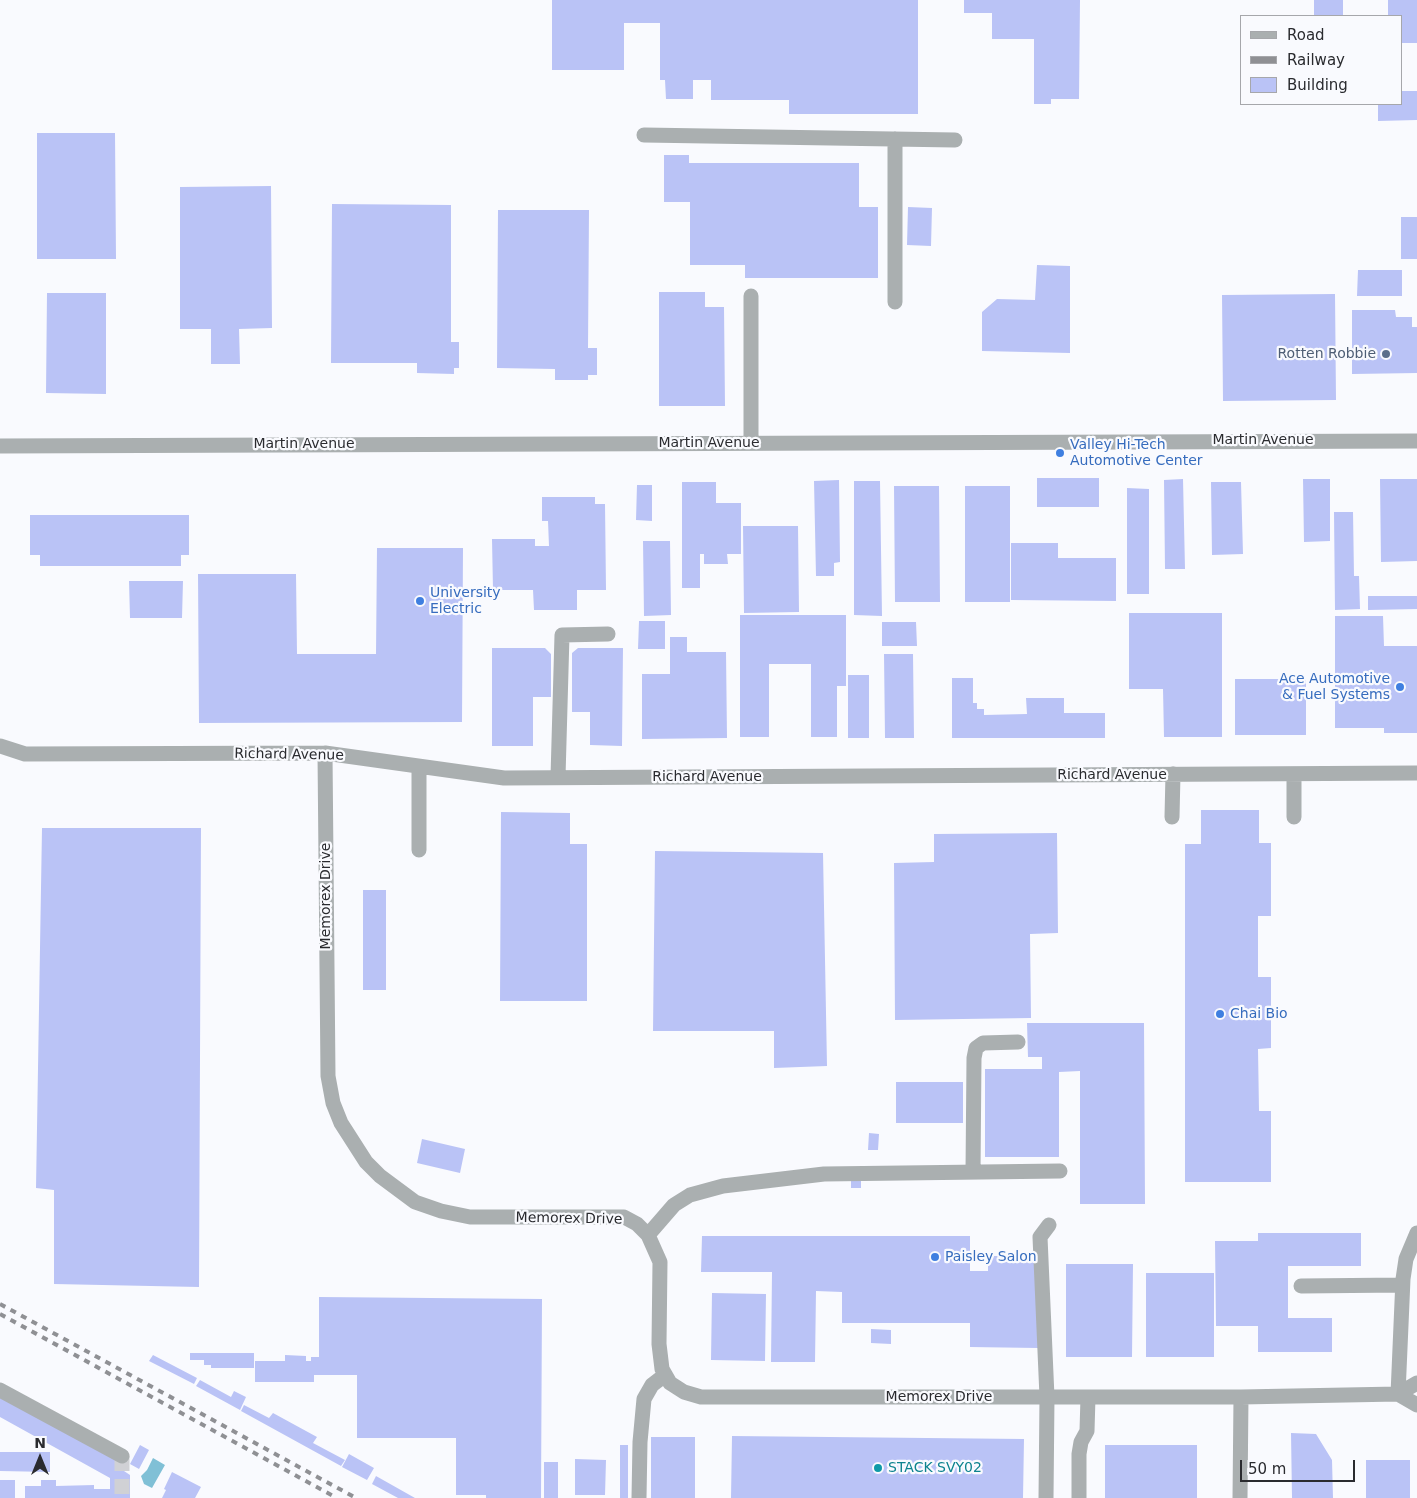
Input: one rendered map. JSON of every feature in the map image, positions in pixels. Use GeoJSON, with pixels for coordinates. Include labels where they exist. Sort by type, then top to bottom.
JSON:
{"type":"FeatureCollection","features":[{"type":"Feature","properties":{"kind":"street"},"geometry":{"type":"LineString","coordinates":[[644,136],[955,140]]}},
{"type":"Feature","properties":{"kind":"street"},"geometry":{"type":"LineString","coordinates":[[895,139],[895,302]]}},
{"type":"Feature","properties":{"kind":"street"},"geometry":{"type":"LineString","coordinates":[[751,296],[751,443]]}},
{"type":"Feature","properties":{"kind":"street","name":"Martin Avenue"},"geometry":{"type":"LineString","coordinates":[[0,446],[1417,441]]}},
{"type":"Feature","properties":{"kind":"street"},"geometry":{"type":"LineString","coordinates":[[558,777],[562,635],[608,634]]}},
{"type":"Feature","properties":{"kind":"street","name":"Richard Avenue"},"geometry":{"type":"LineString","coordinates":[[0,746],[24,754],[325,752],[504,778],[1417,773]]}},
{"type":"Feature","properties":{"kind":"street","name":"Memorex Drive"},"geometry":{"type":"LineString","coordinates":[[325,752],[328,1076],[332,1103],[354,1145],[366,1162],[400,1191],[415,1202],[440,1211],[470,1217],[624,1217],[637,1224],[648,1235],[660,1262],[659,1344],[662,1369],[670,1383],[684,1392],[701,1397],[1241,1397],[1398,1394],[1417,1383]]}},
{"type":"Feature","properties":{"kind":"street"},"geometry":{"type":"LineString","coordinates":[[419,766],[419,850]]}},
{"type":"Feature","properties":{"kind":"street"},"geometry":{"type":"LineString","coordinates":[[1172,817],[1173,774]]}},
{"type":"Feature","properties":{"kind":"street"},"geometry":{"type":"LineString","coordinates":[[1294,774],[1294,818]]}},
{"type":"Feature","properties":{"kind":"street"},"geometry":{"type":"LineString","coordinates":[[973,1172],[974,1058],[976,1048],[983,1043],[1018,1042]]}},
{"type":"Feature","properties":{"kind":"street"},"geometry":{"type":"LineString","coordinates":[[648,1235],[674,1205],[690,1195],[723,1186],[824,1174],[1060,1171]]}},
{"type":"Feature","properties":{"kind":"street"},"geometry":{"type":"LineString","coordinates":[[1046,1498],[1047,1397],[1040,1237],[1049,1225]]}},
{"type":"Feature","properties":{"kind":"street"},"geometry":{"type":"LineString","coordinates":[[1417,1233],[1406,1259],[1402,1286],[1398,1394],[1417,1405]]}},
{"type":"Feature","properties":{"kind":"street"},"geometry":{"type":"LineString","coordinates":[[1301,1286],[1402,1286]]}},
{"type":"Feature","properties":{"kind":"street"},"geometry":{"type":"LineString","coordinates":[[639,1498],[640,1442],[644,1399],[652,1386],[665,1375]]}},
{"type":"Feature","properties":{"kind":"street"},"geometry":{"type":"LineString","coordinates":[[0,1390],[122,1456]]}},
{"type":"Feature","properties":{"kind":"street"},"geometry":{"type":"LineString","coordinates":[[1079,1498],[1079,1454],[1087,1431],[1088,1397]]}},
{"type":"Feature","properties":{"kind":"street"},"geometry":{"type":"LineString","coordinates":[[1240,1498],[1241,1397]]}},
{"type":"Feature","properties":{"kind":"water"},"geometry":{"type":"Polygon","coordinates":[[[153,1458],[165,1465],[152,1488],[144,1484],[141,1476],[147,1470],[153,1458]]]}},
{"type":"Feature","properties":{"kind":"building"},"geometry":{"type":"Polygon","coordinates":[[[552,0],[918,0],[918,114],[789,114],[789,100],[711,100],[711,80],[693,80],[693,99],[666,99],[665,80],[660,80],[660,23],[624,23],[624,70],[552,70],[552,0]]]}},
{"type":"Feature","properties":{"kind":"building"},"geometry":{"type":"Polygon","coordinates":[[[964,0],[1080,0],[1079,99],[1051,99],[1051,104],[1034,104],[1034,39],[992,39],[992,13],[964,13],[964,0]]]}},
{"type":"Feature","properties":{"kind":"building"},"geometry":{"type":"Polygon","coordinates":[[[1314,0],[1343,0],[1343,15],[1314,15],[1314,0]]]}},
{"type":"Feature","properties":{"kind":"building"},"geometry":{"type":"Polygon","coordinates":[[[1388,0],[1417,0],[1417,43],[1402,43],[1402,15],[1388,15],[1388,0]]]}},
{"type":"Feature","properties":{"kind":"building"},"geometry":{"type":"Polygon","coordinates":[[[1402,91],[1417,91],[1417,120],[1378,121],[1378,105],[1402,105],[1402,91]]]}},
{"type":"Feature","properties":{"kind":"building"},"geometry":{"type":"Polygon","coordinates":[[[37,133],[115,133],[116,259],[37,259],[37,133]]]}},
{"type":"Feature","properties":{"kind":"building"},"geometry":{"type":"Polygon","coordinates":[[[664,155],[689,155],[689,163],[859,163],[859,207],[878,207],[878,278],[745,278],[745,265],[690,265],[690,202],[664,202],[664,155]]]}},
{"type":"Feature","properties":{"kind":"building"},"geometry":{"type":"Polygon","coordinates":[[[271,186],[272,328],[239,329],[240,364],[211,364],[211,329],[180,329],[180,187],[271,186]]]}},
{"type":"Feature","properties":{"kind":"building"},"geometry":{"type":"Polygon","coordinates":[[[332,204],[451,205],[451,342],[459,342],[459,368],[454,368],[454,374],[417,373],[417,363],[331,363],[332,204]]]}},
{"type":"Feature","properties":{"kind":"building"},"geometry":{"type":"Polygon","coordinates":[[[908,207],[932,208],[931,246],[907,245],[908,207]]]}},
{"type":"Feature","properties":{"kind":"building"},"geometry":{"type":"Polygon","coordinates":[[[498,210],[589,210],[588,348],[597,348],[597,375],[588,375],[588,380],[555,380],[555,369],[497,368],[498,210]]]}},
{"type":"Feature","properties":{"kind":"building"},"geometry":{"type":"Polygon","coordinates":[[[1401,217],[1417,217],[1417,259],[1401,259],[1401,217]]]}},
{"type":"Feature","properties":{"kind":"building"},"geometry":{"type":"Polygon","coordinates":[[[1037,265],[1070,266],[1070,353],[982,351],[982,312],[997,299],[1035,300],[1037,265]]]}},
{"type":"Feature","properties":{"kind":"building"},"geometry":{"type":"Polygon","coordinates":[[[1358,270],[1402,270],[1402,296],[1357,296],[1358,270]]]}},
{"type":"Feature","properties":{"kind":"building"},"geometry":{"type":"Polygon","coordinates":[[[659,292],[705,292],[705,307],[724,307],[725,406],[659,406],[659,292]]]}},
{"type":"Feature","properties":{"kind":"building"},"geometry":{"type":"Polygon","coordinates":[[[47,293],[106,293],[106,394],[46,393],[47,293]]]}},
{"type":"Feature","properties":{"kind":"building"},"geometry":{"type":"Polygon","coordinates":[[[1335,294],[1336,400],[1223,401],[1222,295],[1335,294]]]}},
{"type":"Feature","properties":{"kind":"building"},"geometry":{"type":"Polygon","coordinates":[[[1352,310],[1395,310],[1396,317],[1412,317],[1412,327],[1417,327],[1417,373],[1352,374],[1352,310]]]}},
{"type":"Feature","properties":{"kind":"building"},"geometry":{"type":"Polygon","coordinates":[[[1037,478],[1099,478],[1099,507],[1037,507],[1037,478]]]}},
{"type":"Feature","properties":{"kind":"building"},"geometry":{"type":"Polygon","coordinates":[[[1183,479],[1185,569],[1165,569],[1164,480],[1183,479]]]}},
{"type":"Feature","properties":{"kind":"building"},"geometry":{"type":"Polygon","coordinates":[[[1303,479],[1330,479],[1330,541],[1304,542],[1303,479]]]}},
{"type":"Feature","properties":{"kind":"building"},"geometry":{"type":"Polygon","coordinates":[[[1380,479],[1417,479],[1417,561],[1381,562],[1380,479]]]}},
{"type":"Feature","properties":{"kind":"building"},"geometry":{"type":"Polygon","coordinates":[[[839,480],[840,562],[834,563],[834,576],[816,576],[814,481],[839,480]]]}},
{"type":"Feature","properties":{"kind":"building"},"geometry":{"type":"Polygon","coordinates":[[[854,481],[880,481],[882,616],[854,615],[854,481]]]}},
{"type":"Feature","properties":{"kind":"building"},"geometry":{"type":"Polygon","coordinates":[[[682,482],[716,482],[716,503],[741,503],[741,554],[727,554],[728,564],[704,564],[704,554],[700,554],[700,588],[682,588],[682,482]]]}},
{"type":"Feature","properties":{"kind":"building"},"geometry":{"type":"Polygon","coordinates":[[[1211,482],[1241,482],[1243,554],[1212,555],[1211,482]]]}},
{"type":"Feature","properties":{"kind":"building"},"geometry":{"type":"Polygon","coordinates":[[[637,485],[652,485],[652,521],[636,520],[637,485]]]}},
{"type":"Feature","properties":{"kind":"building"},"geometry":{"type":"Polygon","coordinates":[[[894,486],[939,486],[940,602],[895,602],[894,486]]]}},
{"type":"Feature","properties":{"kind":"building"},"geometry":{"type":"Polygon","coordinates":[[[965,486],[1010,486],[1010,602],[965,602],[965,486]]]}},
{"type":"Feature","properties":{"kind":"building"},"geometry":{"type":"Polygon","coordinates":[[[1127,488],[1149,489],[1149,594],[1127,594],[1127,488]]]}},
{"type":"Feature","properties":{"kind":"building"},"geometry":{"type":"Polygon","coordinates":[[[542,497],[595,497],[595,504],[605,504],[606,590],[577,590],[577,610],[534,610],[533,590],[493,590],[492,539],[535,539],[535,546],[549,546],[548,521],[542,521],[542,497]]]}},
{"type":"Feature","properties":{"kind":"building"},"geometry":{"type":"Polygon","coordinates":[[[1334,512],[1353,512],[1354,576],[1359,576],[1360,609],[1335,610],[1334,512]]]}},
{"type":"Feature","properties":{"kind":"building"},"geometry":{"type":"Polygon","coordinates":[[[30,515],[189,515],[189,555],[181,555],[181,566],[40,566],[40,555],[30,555],[30,515]]]}},
{"type":"Feature","properties":{"kind":"building"},"geometry":{"type":"Polygon","coordinates":[[[743,526],[798,526],[799,612],[744,613],[743,526]]]}},
{"type":"Feature","properties":{"kind":"building"},"geometry":{"type":"Polygon","coordinates":[[[643,541],[670,541],[671,615],[644,616],[643,541]]]}},
{"type":"Feature","properties":{"kind":"building"},"geometry":{"type":"Polygon","coordinates":[[[1011,543],[1058,543],[1058,558],[1116,558],[1116,601],[1011,600],[1011,543]]]}},
{"type":"Feature","properties":{"kind":"building"},"geometry":{"type":"Polygon","coordinates":[[[377,548],[463,548],[462,722],[199,723],[198,574],[296,574],[297,654],[376,654],[377,548]]]}},
{"type":"Feature","properties":{"kind":"building"},"geometry":{"type":"Polygon","coordinates":[[[129,581],[183,581],[182,618],[130,618],[129,581]]]}},
{"type":"Feature","properties":{"kind":"building"},"geometry":{"type":"Polygon","coordinates":[[[1368,596],[1417,596],[1417,609],[1368,610],[1368,596]]]}},
{"type":"Feature","properties":{"kind":"building"},"geometry":{"type":"Polygon","coordinates":[[[1129,613],[1222,613],[1222,737],[1164,737],[1163,689],[1129,689],[1129,613]]]}},
{"type":"Feature","properties":{"kind":"building"},"geometry":{"type":"Polygon","coordinates":[[[740,615],[846,615],[846,686],[837,686],[837,737],[811,737],[811,664],[769,664],[769,737],[740,737],[740,615]]]}},
{"type":"Feature","properties":{"kind":"building"},"geometry":{"type":"Polygon","coordinates":[[[1335,616],[1383,616],[1384,646],[1417,646],[1417,733],[1384,733],[1384,728],[1335,728],[1335,616]]]}},
{"type":"Feature","properties":{"kind":"building"},"geometry":{"type":"Polygon","coordinates":[[[639,621],[665,621],[665,649],[638,649],[639,621]]]}},
{"type":"Feature","properties":{"kind":"building"},"geometry":{"type":"Polygon","coordinates":[[[882,622],[916,622],[917,646],[882,646],[882,622]]]}},
{"type":"Feature","properties":{"kind":"building"},"geometry":{"type":"Polygon","coordinates":[[[670,637],[687,637],[687,652],[726,652],[727,738],[642,739],[642,674],[670,674],[670,637]]]}},
{"type":"Feature","properties":{"kind":"building"},"geometry":{"type":"Polygon","coordinates":[[[492,648],[545,648],[551,654],[551,697],[533,697],[533,746],[492,746],[492,648]]]}},
{"type":"Feature","properties":{"kind":"building"},"geometry":{"type":"Polygon","coordinates":[[[578,648],[623,648],[622,746],[590,745],[590,712],[572,712],[572,653],[578,648]]]}},
{"type":"Feature","properties":{"kind":"building"},"geometry":{"type":"Polygon","coordinates":[[[884,654],[913,654],[914,738],[885,738],[884,654]]]}},
{"type":"Feature","properties":{"kind":"building"},"geometry":{"type":"Polygon","coordinates":[[[848,675],[869,675],[869,738],[848,738],[848,675]]]}},
{"type":"Feature","properties":{"kind":"building"},"geometry":{"type":"Polygon","coordinates":[[[952,678],[973,678],[973,703],[977,703],[977,709],[984,709],[984,715],[1027,714],[1026,698],[1064,698],[1064,713],[1105,713],[1105,738],[952,738],[952,678]]]}},
{"type":"Feature","properties":{"kind":"building"},"geometry":{"type":"Polygon","coordinates":[[[1235,679],[1306,679],[1306,735],[1235,735],[1235,679]]]}},
{"type":"Feature","properties":{"kind":"building"},"geometry":{"type":"Polygon","coordinates":[[[1201,810],[1259,810],[1259,843],[1271,843],[1271,916],[1258,916],[1258,977],[1271,977],[1271,1048],[1258,1049],[1259,1111],[1271,1111],[1271,1182],[1185,1182],[1185,844],[1201,844],[1201,810]]]}},
{"type":"Feature","properties":{"kind":"building"},"geometry":{"type":"Polygon","coordinates":[[[501,812],[570,813],[570,844],[587,844],[587,1001],[500,1001],[501,812]]]}},
{"type":"Feature","properties":{"kind":"building"},"geometry":{"type":"Polygon","coordinates":[[[42,828],[201,828],[199,1287],[54,1284],[54,1190],[36,1188],[42,828]]]}},
{"type":"Feature","properties":{"kind":"building"},"geometry":{"type":"Polygon","coordinates":[[[1057,833],[1058,933],[1030,934],[1031,1018],[895,1020],[894,863],[934,862],[934,834],[1057,833]]]}},
{"type":"Feature","properties":{"kind":"building"},"geometry":{"type":"Polygon","coordinates":[[[655,851],[823,853],[827,1066],[774,1068],[774,1031],[653,1031],[655,851]]]}},
{"type":"Feature","properties":{"kind":"building"},"geometry":{"type":"Polygon","coordinates":[[[363,890],[386,890],[386,990],[363,990],[363,890]]]}},
{"type":"Feature","properties":{"kind":"building"},"geometry":{"type":"Polygon","coordinates":[[[1027,1023],[1144,1023],[1145,1204],[1080,1204],[1080,1071],[1059,1072],[1059,1157],[985,1157],[985,1069],[1042,1069],[1042,1057],[1028,1057],[1027,1023]]]}},
{"type":"Feature","properties":{"kind":"building"},"geometry":{"type":"Polygon","coordinates":[[[896,1082],[963,1082],[963,1123],[896,1123],[896,1082]]]}},
{"type":"Feature","properties":{"kind":"building"},"geometry":{"type":"Polygon","coordinates":[[[869,1133],[879,1134],[878,1150],[868,1150],[869,1133]]]}},
{"type":"Feature","properties":{"kind":"building"},"geometry":{"type":"Polygon","coordinates":[[[422,1139],[465,1149],[460,1173],[417,1163],[422,1139]]]}},
{"type":"Feature","properties":{"kind":"building"},"geometry":{"type":"Polygon","coordinates":[[[861,1180],[861,1188],[851,1188],[851,1181],[861,1180]]]}},
{"type":"Feature","properties":{"kind":"building"},"geometry":{"type":"Polygon","coordinates":[[[1258,1233],[1361,1233],[1361,1266],[1288,1266],[1288,1318],[1332,1318],[1332,1352],[1258,1352],[1258,1326],[1216,1326],[1215,1241],[1258,1241],[1258,1233]]]}},
{"type":"Feature","properties":{"kind":"building"},"geometry":{"type":"Polygon","coordinates":[[[702,1236],[970,1236],[970,1271],[988,1271],[988,1256],[1038,1256],[1038,1348],[970,1347],[970,1323],[842,1323],[842,1292],[816,1291],[815,1362],[771,1362],[772,1272],[701,1272],[702,1236]]]}},
{"type":"Feature","properties":{"kind":"building"},"geometry":{"type":"Polygon","coordinates":[[[1066,1264],[1133,1264],[1132,1357],[1066,1357],[1066,1264]]]}},
{"type":"Feature","properties":{"kind":"building"},"geometry":{"type":"Polygon","coordinates":[[[1146,1273],[1214,1273],[1214,1357],[1146,1357],[1146,1273]]]}},
{"type":"Feature","properties":{"kind":"building"},"geometry":{"type":"Polygon","coordinates":[[[712,1293],[766,1294],[765,1361],[711,1360],[712,1293]]]}},
{"type":"Feature","properties":{"kind":"building"},"geometry":{"type":"Polygon","coordinates":[[[319,1297],[542,1299],[541,1498],[486,1498],[486,1495],[456,1495],[456,1438],[357,1438],[357,1375],[314,1375],[314,1382],[255,1382],[255,1361],[285,1361],[285,1355],[306,1356],[306,1361],[311,1361],[311,1357],[319,1357],[319,1297]]]}},
{"type":"Feature","properties":{"kind":"building"},"geometry":{"type":"Polygon","coordinates":[[[871,1329],[891,1330],[891,1344],[871,1343],[871,1329]]]}},
{"type":"Feature","properties":{"kind":"building"},"geometry":{"type":"Polygon","coordinates":[[[190,1353],[254,1353],[254,1368],[211,1368],[211,1365],[204,1365],[204,1360],[190,1360],[190,1353]]]}},
{"type":"Feature","properties":{"kind":"building"},"geometry":{"type":"Polygon","coordinates":[[[153,1355],[197,1378],[194,1384],[149,1361],[153,1355]]]}},
{"type":"Feature","properties":{"kind":"building"},"geometry":{"type":"Polygon","coordinates":[[[200,1380],[231,1397],[234,1391],[246,1397],[240,1410],[196,1386],[200,1380]]]}},
{"type":"Feature","properties":{"kind":"building"},"geometry":{"type":"Polygon","coordinates":[[[0,1397],[120,1462],[118,1467],[130,1475],[130,1498],[25,1498],[25,1486],[41,1486],[41,1480],[56,1480],[56,1486],[94,1485],[94,1489],[110,1489],[110,1478],[0,1417],[0,1397]]]}},
{"type":"Feature","properties":{"kind":"building"},"geometry":{"type":"Polygon","coordinates":[[[244,1405],[269,1418],[273,1413],[317,1437],[313,1443],[345,1460],[341,1466],[241,1411],[244,1405]]]}},
{"type":"Feature","properties":{"kind":"building"},"geometry":{"type":"Polygon","coordinates":[[[1291,1433],[1316,1434],[1332,1460],[1333,1498],[1292,1498],[1291,1433]]]}},
{"type":"Feature","properties":{"kind":"building","name":"STACK SVY02"},"geometry":{"type":"Polygon","coordinates":[[[732,1436],[1024,1439],[1023,1498],[731,1498],[732,1436]]]}},
{"type":"Feature","properties":{"kind":"building"},"geometry":{"type":"Polygon","coordinates":[[[651,1437],[695,1437],[695,1498],[651,1498],[651,1437]]]}},
{"type":"Feature","properties":{"kind":"building"},"geometry":{"type":"Polygon","coordinates":[[[140,1445],[149,1450],[139,1469],[130,1464],[140,1445]]]}},
{"type":"Feature","properties":{"kind":"building"},"geometry":{"type":"Polygon","coordinates":[[[620,1445],[628,1445],[628,1498],[620,1498],[620,1445]]]}},
{"type":"Feature","properties":{"kind":"building"},"geometry":{"type":"Polygon","coordinates":[[[1105,1445],[1197,1445],[1197,1498],[1105,1498],[1105,1445]]]}},
{"type":"Feature","properties":{"kind":"building"},"geometry":{"type":"Polygon","coordinates":[[[0,1452],[50,1452],[50,1472],[0,1471],[0,1452]]]}},
{"type":"Feature","properties":{"kind":"building"},"geometry":{"type":"Polygon","coordinates":[[[349,1454],[374,1468],[367,1480],[342,1467],[349,1454]]]}},
{"type":"Feature","properties":{"kind":"building"},"geometry":{"type":"Polygon","coordinates":[[[575,1459],[606,1460],[605,1495],[575,1495],[575,1459]]]}},
{"type":"Feature","properties":{"kind":"building"},"geometry":{"type":"Polygon","coordinates":[[[1366,1460],[1410,1460],[1410,1498],[1366,1498],[1366,1460]]]}},
{"type":"Feature","properties":{"kind":"building"},"geometry":{"type":"Polygon","coordinates":[[[544,1462],[558,1462],[558,1498],[544,1498],[544,1462]]]}},
{"type":"Feature","properties":{"kind":"building"},"geometry":{"type":"Polygon","coordinates":[[[172,1472],[201,1487],[195,1498],[162,1498],[172,1472]]]}},
{"type":"Feature","properties":{"kind":"building"},"geometry":{"type":"Polygon","coordinates":[[[376,1476],[415,1498],[398,1498],[372,1484],[376,1476]]]}},
{"type":"Feature","properties":{"kind":"building"},"geometry":{"type":"Polygon","coordinates":[[[0,1480],[15,1480],[15,1498],[0,1498],[0,1480]]]}},
{"type":"Feature","properties":{"kind":"tunnel"},"geometry":{"type":"LineString","coordinates":[[122,1456],[122,1498]]}},
{"type":"Feature","properties":{"kind":"railway"},"geometry":{"type":"LineString","coordinates":[[0,1304],[356,1498]]}},
{"type":"Feature","properties":{"kind":"railway"},"geometry":{"type":"LineString","coordinates":[[0,1314],[337,1498]]}},
{"type":"Feature","properties":{"kind":"place","name":"Rotten Robbie"},"geometry":{"type":"Point","coordinates":[1386,354]}},
{"type":"Feature","properties":{"kind":"place","name":"Valley Hi-Tech Automotive Center"},"geometry":{"type":"Point","coordinates":[1060,453]}},
{"type":"Feature","properties":{"kind":"place","name":"University Electric"},"geometry":{"type":"Point","coordinates":[420,601]}},
{"type":"Feature","properties":{"kind":"place","name":"Ace Automotive & Fuel Systems"},"geometry":{"type":"Point","coordinates":[1400,687]}},
{"type":"Feature","properties":{"kind":"place","name":"Chai Bio"},"geometry":{"type":"Point","coordinates":[1220,1014]}},
{"type":"Feature","properties":{"kind":"place","name":"Paisley Salon"},"geometry":{"type":"Point","coordinates":[935,1257]}},
{"type":"Feature","properties":{"kind":"place","name":"STACK SVY02"},"geometry":{"type":"Point","coordinates":[878,1468]}}]}
